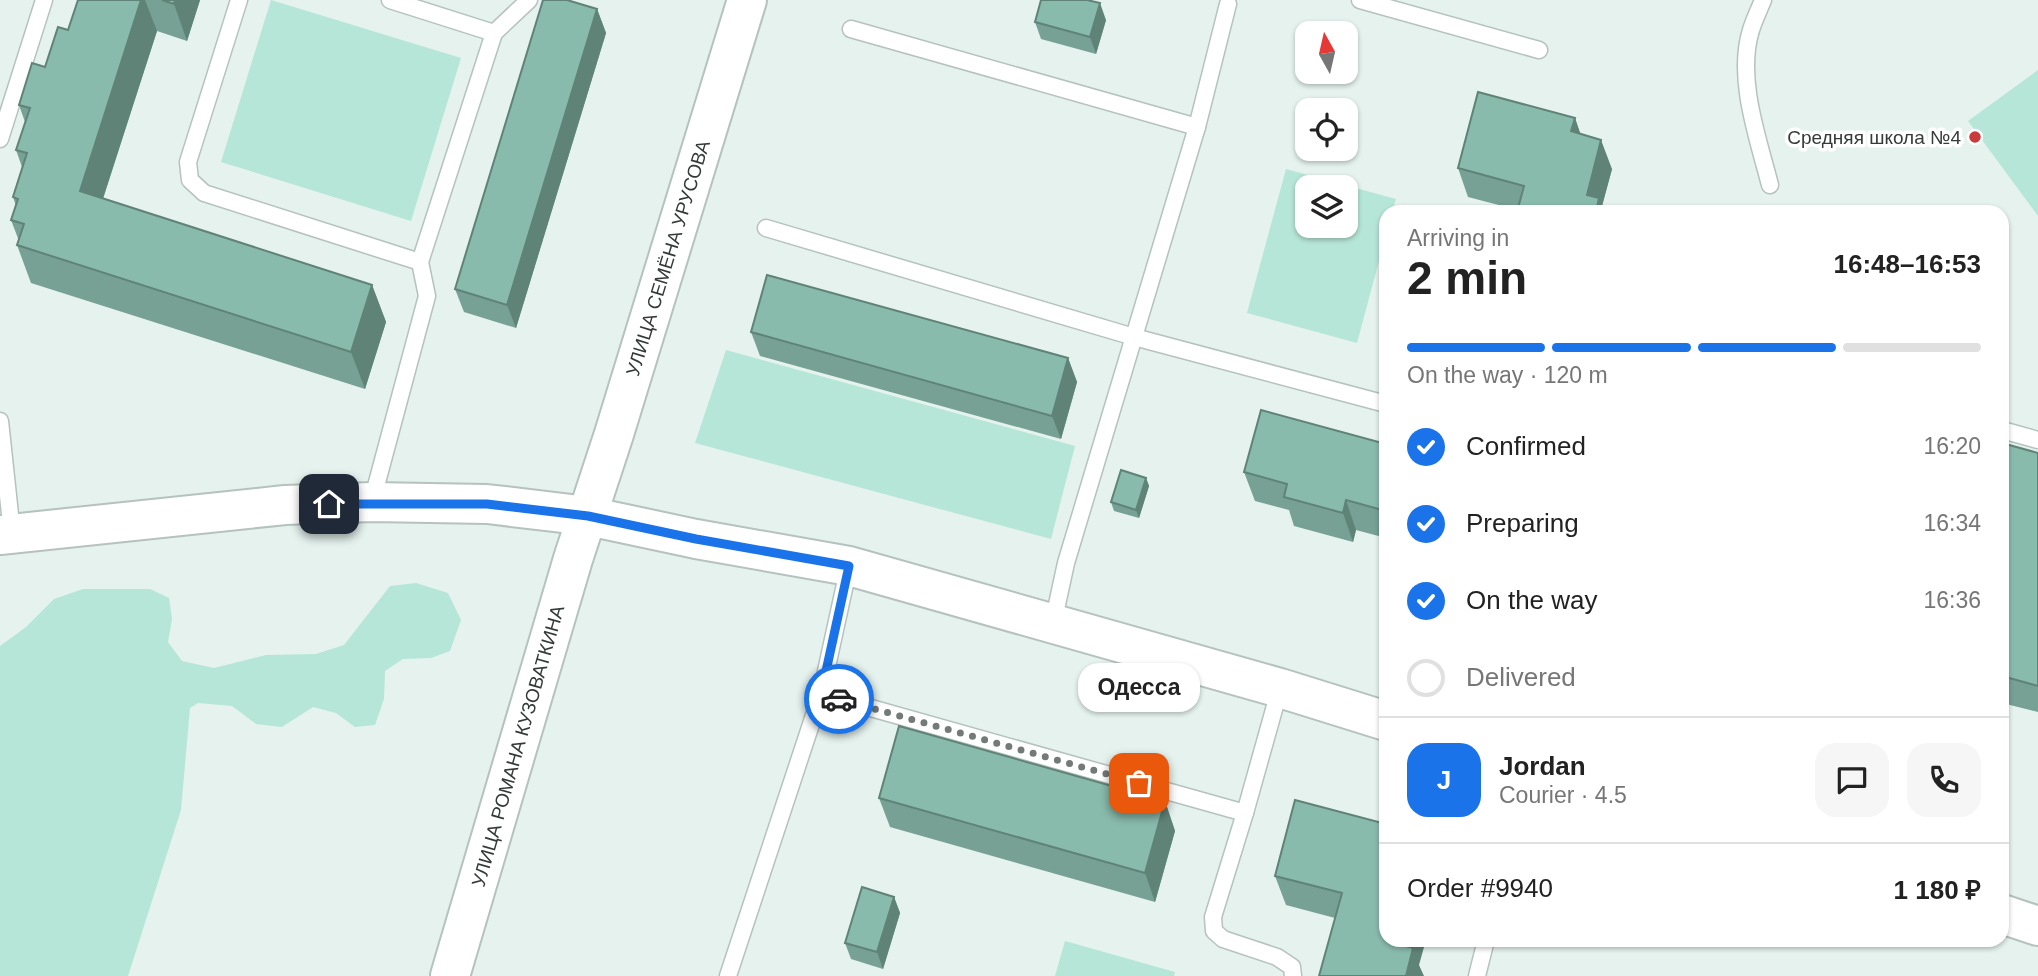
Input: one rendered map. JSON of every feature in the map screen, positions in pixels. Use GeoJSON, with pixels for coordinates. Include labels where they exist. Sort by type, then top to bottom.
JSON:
{"type":"FeatureCollection","features":[{"type":"Feature","properties":{"kind":"street","name":"УЛИЦА СЕМЁНА УРУСОВА"},"geometry":{"type":"LineString","coordinates":[[588,516],[747,0]]}},
{"type":"Feature","properties":{"kind":"street"},"geometry":{"type":"LineString","coordinates":[[6,534],[285,505],[372,502],[487,504],[588,516],[696,539],[849,566],[1280,688],[1379,719]]}},
{"type":"Feature","properties":{"kind":"street","name":"УЛИЦА РОМАНА КУЗОВАТКИНА"},"geometry":{"type":"LineString","coordinates":[[450,976],[588,516]]}},
{"type":"Feature","properties":{"kind":"street"},"geometry":{"type":"LineString","coordinates":[[2009,916],[2038,926]]}},
{"type":"Feature","properties":{"kind":"lane"},"geometry":{"type":"LineString","coordinates":[[0,139],[44,0]]}},
{"type":"Feature","properties":{"kind":"lane"},"geometry":{"type":"LineString","coordinates":[[239,0],[188,162],[190,180],[204,192],[419,262]]}},
{"type":"Feature","properties":{"kind":"lane"},"geometry":{"type":"LineString","coordinates":[[390,0],[494,33]]}},
{"type":"Feature","properties":{"kind":"lane"},"geometry":{"type":"LineString","coordinates":[[372,502],[427,296],[419,262],[494,33],[529,0]]}},
{"type":"Feature","properties":{"kind":"lane"},"geometry":{"type":"LineString","coordinates":[[1360,0],[1539,50]]}},
{"type":"Feature","properties":{"kind":"lane"},"geometry":{"type":"LineString","coordinates":[[1763,0],[1750,32],[1746,78],[1753,120],[1770,185]]}},
{"type":"Feature","properties":{"kind":"lane"},"geometry":{"type":"LineString","coordinates":[[1052,623],[1066,563],[1197,127],[1225,1]]}},
{"type":"Feature","properties":{"kind":"lane"},"geometry":{"type":"LineString","coordinates":[[851,29],[1197,127]]}},
{"type":"Feature","properties":{"kind":"lane"},"geometry":{"type":"LineString","coordinates":[[766,229],[1133,337],[1379,402]]}},
{"type":"Feature","properties":{"kind":"lane"},"geometry":{"type":"LineString","coordinates":[[0,421],[6,534]]}},
{"type":"Feature","properties":{"kind":"lane"},"geometry":{"type":"LineString","coordinates":[[2009,432],[2038,440]]}},
{"type":"Feature","properties":{"kind":"lane"},"geometry":{"type":"LineString","coordinates":[[728,976],[821,694],[849,566]]}},
{"type":"Feature","properties":{"kind":"lane"},"geometry":{"type":"LineString","coordinates":[[1280,688],[1213,917],[1213,931],[1223,939],[1278,957],[1292,967],[1293,976]]}},
{"type":"Feature","properties":{"kind":"lane"},"geometry":{"type":"LineString","coordinates":[[821,694],[1244,813]]}},
{"type":"Feature","properties":{"kind":"lane"},"geometry":{"type":"LineString","coordinates":[[1477,976],[1484,947]]}},
{"type":"Feature","properties":{"kind":"green space"},"geometry":{"type":"Polygon","coordinates":[[[271,0],[461,58],[411,221],[221,162],[271,0]]]}},
{"type":"Feature","properties":{"kind":"green space"},"geometry":{"type":"Polygon","coordinates":[[[2038,70],[2038,216],[1968,121],[2038,70]]]}},
{"type":"Feature","properties":{"kind":"green space"},"geometry":{"type":"Polygon","coordinates":[[[1286,169],[1308,175],[1295,175],[1295,238],[1358,238],[1358,189],[1396,199],[1394,205],[1379,205],[1379,261],[1357,343],[1247,313],[1286,169]]]}},
{"type":"Feature","properties":{"kind":"green space"},"geometry":{"type":"Polygon","coordinates":[[[726,350],[1075,446],[1051,539],[695,443],[726,350]]]}},
{"type":"Feature","properties":{"kind":"green space"},"geometry":{"type":"Polygon","coordinates":[[[416,583],[448,593],[461,620],[450,651],[431,658],[403,659],[385,671],[384,699],[375,725],[355,727],[336,713],[313,707],[282,727],[256,724],[232,706],[198,703],[190,708],[181,810],[128,976],[0,976],[0,646],[26,627],[54,599],[83,589],[150,589],[169,598],[172,619],[168,642],[182,661],[214,668],[266,655],[316,654],[344,645],[390,586],[416,583]]]}},
{"type":"Feature","properties":{"kind":"green space"},"geometry":{"type":"Polygon","coordinates":[[[1065,941],[1175,972],[1174,976],[1055,976],[1065,941]]]}},
{"type":"Feature","properties":{"kind":"building"},"geometry":{"type":"Polygon","coordinates":[[[78,0],[141,0],[80,191],[372,285],[351,352],[17,245],[24,224],[11,220],[18,199],[13,197],[27,153],[16,150],[30,108],[19,105],[32,63],[45,67],[58,27],[68,30],[78,0]]]}},
{"type":"Feature","properties":{"kind":"building"},"geometry":{"type":"Polygon","coordinates":[[[543,0],[567,0],[597,9],[507,305],[455,289],[543,0]]]}},
{"type":"Feature","properties":{"kind":"building"},"geometry":{"type":"Polygon","coordinates":[[[1041,0],[1087,0],[1100,3],[1090,37],[1035,22],[1041,0]]]}},
{"type":"Feature","properties":{"kind":"building"},"geometry":{"type":"Polygon","coordinates":[[[1478,92],[1575,118],[1571,131],[1601,140],[1587,195],[1599,198],[1598,205],[1519,205],[1524,186],[1458,168],[1478,92]]]}},
{"type":"Feature","properties":{"kind":"building"},"geometry":{"type":"Polygon","coordinates":[[[767,275],[1068,358],[1052,416],[751,332],[767,275]]]}},
{"type":"Feature","properties":{"kind":"building"},"geometry":{"type":"Polygon","coordinates":[[[1261,410],[1379,442],[1379,509],[1346,500],[1343,513],[1284,497],[1287,484],[1244,472],[1261,410]]]}},
{"type":"Feature","properties":{"kind":"building"},"geometry":{"type":"Polygon","coordinates":[[[2009,445],[2038,453],[2038,686],[2009,678],[2009,445]]]}},
{"type":"Feature","properties":{"kind":"building"},"geometry":{"type":"Polygon","coordinates":[[[1121,470],[1146,478],[1136,510],[1111,502],[1121,470]]]}},
{"type":"Feature","properties":{"kind":"building"},"geometry":{"type":"Polygon","coordinates":[[[899,726],[1165,801],[1145,873],[879,798],[899,726]]]}},
{"type":"Feature","properties":{"kind":"building"},"geometry":{"type":"Polygon","coordinates":[[[1295,800],[1379,822],[1379,947],[1413,948],[1406,976],[1319,976],[1342,893],[1275,876],[1295,800]]]}},
{"type":"Feature","properties":{"kind":"building"},"geometry":{"type":"Polygon","coordinates":[[[862,887],[894,897],[877,952],[845,943],[862,887]]]}},
{"type":"Feature","properties":{"kind":"way so far"},"geometry":{"type":"LineString","coordinates":[[839,699],[1139,783]]}},
{"type":"Feature","properties":{"kind":"place","name":"Средняя школа №4"},"geometry":{"type":"Point","coordinates":[1975,137]}},
{"type":"Feature","properties":{"kind":"place","name":"Одесса"},"geometry":{"type":"Point","coordinates":[1139,783]}},
{"type":"Feature","properties":{"kind":"route"},"geometry":{"type":"LineString","coordinates":[[329,504],[487,504],[588,516],[696,539],[849,566],[821,694],[839,699]]}}]}
